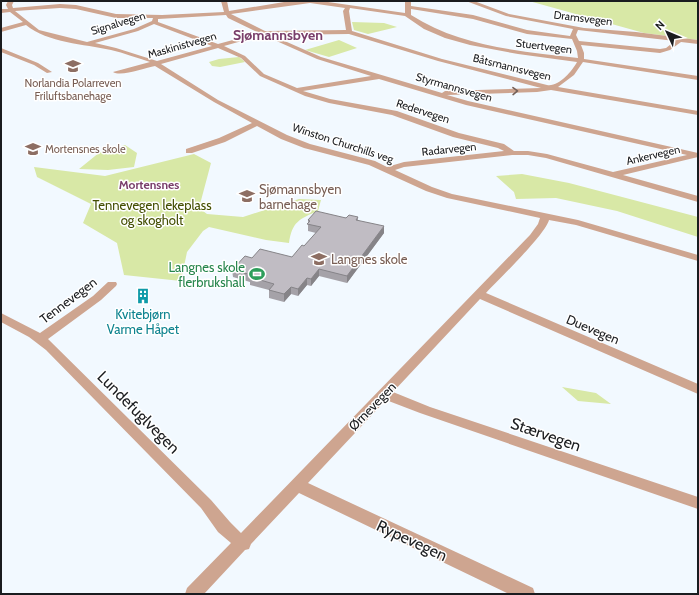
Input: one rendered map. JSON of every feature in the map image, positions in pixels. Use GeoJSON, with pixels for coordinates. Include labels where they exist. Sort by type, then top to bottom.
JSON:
{"type":"FeatureCollection","features":[{"type":"Feature","properties":{"kind":"street"},"geometry":{"type":"LineString","coordinates":[[10,10],[9,5],[11,1]]}},
{"type":"Feature","properties":{"kind":"street"},"geometry":{"type":"LineString","coordinates":[[224,1],[227,14]]}},
{"type":"Feature","properties":{"kind":"street","name":"Dramsvegen"},"geometry":{"type":"LineString","coordinates":[[469,1],[519,18],[576,28],[698,42]]}},
{"type":"Feature","properties":{"kind":"street"},"geometry":{"type":"LineString","coordinates":[[1,11],[60,6],[76,7],[122,17],[156,20],[227,14],[304,2],[408,15],[408,4],[473,17],[527,32],[575,41],[660,51],[668,49],[679,40]]}},
{"type":"Feature","properties":{"kind":"street"},"geometry":{"type":"LineString","coordinates":[[348,7],[346,11],[349,32]]}},
{"type":"Feature","properties":{"kind":"street","name":"Winston Churchills veg"},"geometry":{"type":"LineString","coordinates":[[10,10],[40,32],[118,50],[155,63],[205,94],[257,123],[307,146],[363,160],[389,169],[419,184],[450,196],[578,223],[698,258]]}},
{"type":"Feature","properties":{"kind":"street","name":"Styrmannsvegen"},"geometry":{"type":"LineString","coordinates":[[227,14],[236,20],[312,55],[380,76],[485,107],[698,155]]}},
{"type":"Feature","properties":{"kind":"street","name":"Stuertvegen"},"geometry":{"type":"LineString","coordinates":[[408,15],[433,31],[452,38],[523,54],[580,60],[698,78]]}},
{"type":"Feature","properties":{"kind":"street","name":"Signalvegen"},"geometry":{"type":"LineString","coordinates":[[87,43],[136,30],[156,20]]}},
{"type":"Feature","properties":{"kind":"street","name":"Redervegen"},"geometry":{"type":"LineString","coordinates":[[156,20],[239,55],[259,73],[295,90],[321,99],[394,113],[460,136],[501,146],[512,153],[528,153],[547,156],[698,199]]}},
{"type":"Feature","properties":{"kind":"street"},"geometry":{"type":"LineString","coordinates":[[1,30],[26,23]]}},
{"type":"Feature","properties":{"kind":"street"},"geometry":{"type":"LineString","coordinates":[[434,92],[526,91],[552,88],[564,80],[578,66],[580,53],[573,33],[576,28]]}},
{"type":"Feature","properties":{"kind":"street","name":"Maskinistvegen"},"geometry":{"type":"LineString","coordinates":[[116,72],[124,72],[265,33],[349,32]]}},
{"type":"Feature","properties":{"kind":"street","name":"Båtsmannsvegen"},"geometry":{"type":"LineString","coordinates":[[349,32],[436,58],[552,88],[698,113]]}},
{"type":"Feature","properties":{"kind":"street"},"geometry":{"type":"LineString","coordinates":[[1,50],[36,64],[49,72]]}},
{"type":"Feature","properties":{"kind":"street"},"geometry":{"type":"LineString","coordinates":[[295,90],[380,76]]}},
{"type":"Feature","properties":{"kind":"street"},"geometry":{"type":"LineString","coordinates":[[189,151],[216,142],[257,123]]}},
{"type":"Feature","properties":{"kind":"street","name":"Radarvegen"},"geometry":{"type":"LineString","coordinates":[[389,169],[404,165],[512,153]]}},
{"type":"Feature","properties":{"kind":"street","name":"Ankervegen"},"geometry":{"type":"LineString","coordinates":[[613,175],[698,155]]}},
{"type":"Feature","properties":{"kind":"street","name":"Ørnevegen"},"geometry":{"type":"LineString","coordinates":[[193,594],[243,544],[540,229],[545,216]]}},
{"type":"Feature","properties":{"kind":"street","name":"Tennevegen"},"geometry":{"type":"LineString","coordinates":[[40,339],[97,298],[112,284]]}},
{"type":"Feature","properties":{"kind":"street","name":"Duevegen"},"geometry":{"type":"LineString","coordinates":[[478,294],[698,388]]}},
{"type":"Feature","properties":{"kind":"street","name":"Lundefuglvegen"},"geometry":{"type":"LineString","coordinates":[[1,317],[20,326],[40,339],[65,361],[206,504],[224,527],[243,544]]}},
{"type":"Feature","properties":{"kind":"street","name":"Stærvegen"},"geometry":{"type":"LineString","coordinates":[[384,394],[436,414],[698,503]]}},
{"type":"Feature","properties":{"kind":"street","name":"Rypevegen"},"geometry":{"type":"LineString","coordinates":[[297,485],[527,594]]}},
{"type":"Feature","properties":{"kind":"green space"},"geometry":{"type":"Polygon","coordinates":[[[529,1],[698,1],[698,40],[644,33],[529,1]]]}},
{"type":"Feature","properties":{"kind":"green space"},"geometry":{"type":"Polygon","coordinates":[[[352,22],[384,23],[397,27],[368,34],[354,30],[352,22]]]}},
{"type":"Feature","properties":{"kind":"green space"},"geometry":{"type":"Polygon","coordinates":[[[339,40],[357,48],[329,57],[305,50],[339,40]]]}},
{"type":"Feature","properties":{"kind":"green space"},"geometry":{"type":"Polygon","coordinates":[[[239,57],[245,62],[220,67],[212,66],[209,62],[219,59],[239,57]]]}},
{"type":"Feature","properties":{"kind":"green space"},"geometry":{"type":"Polygon","coordinates":[[[125,145],[137,153],[134,167],[108,170],[79,169],[100,152],[125,145]]]}},
{"type":"Feature","properties":{"kind":"green space","name":"Tennevegen lekeplass og skogholt"},"geometry":{"type":"Polygon","coordinates":[[[194,154],[211,163],[199,208],[207,214],[243,217],[299,199],[321,200],[318,211],[301,219],[294,226],[289,243],[266,240],[209,227],[203,231],[187,252],[181,281],[124,275],[117,243],[83,223],[91,204],[37,177],[34,167],[105,176],[194,154]]]}},
{"type":"Feature","properties":{"kind":"green space"},"geometry":{"type":"Polygon","coordinates":[[[522,174],[569,183],[698,217],[698,237],[617,211],[556,198],[516,199],[514,192],[496,176],[522,174]]]}},
{"type":"Feature","properties":{"kind":"green space"},"geometry":{"type":"Polygon","coordinates":[[[562,387],[596,393],[611,404],[578,401],[562,387]]]}},
{"type":"Feature","properties":{"kind":"building","name":"Langnes skole"},"geometry":{"type":"Polygon","coordinates":[[[316,211],[346,218],[349,215],[358,217],[356,220],[384,226],[347,276],[319,269],[311,279],[307,278],[298,289],[291,287],[284,294],[269,290],[274,284],[250,277],[252,275],[232,270],[245,256],[252,258],[260,249],[292,257],[321,227],[307,224],[310,221],[308,220],[316,211]]]}},
{"type":"Feature","properties":{"kind":"place","name":"Norlandia Polarreven Friluftsbanehage"},"geometry":{"type":"Point","coordinates":[73,66]}},
{"type":"Feature","properties":{"kind":"place","name":"Mortensnes skole"},"geometry":{"type":"Point","coordinates":[33,149]}},
{"type":"Feature","properties":{"kind":"place","name":"Sjømannsbyen barnehage"},"geometry":{"type":"Point","coordinates":[247,196]}},
{"type":"Feature","properties":{"kind":"place","name":"Langnes skole"},"geometry":{"type":"Point","coordinates":[319,259]}},
{"type":"Feature","properties":{"kind":"place","name":"Langnes skole flerbrukshall"},"geometry":{"type":"Point","coordinates":[257,274]}},
{"type":"Feature","properties":{"kind":"place","name":"Kvitebjørn Varme Håpet"},"geometry":{"type":"Point","coordinates":[143,296]}},
{"type":"Feature","properties":{"kind":"district","name":"Sjømannsbyen"},"geometry":{"type":"Point","coordinates":[278,35]}},
{"type":"Feature","properties":{"kind":"district","name":"Mortensnes"},"geometry":{"type":"Point","coordinates":[149,185]}}]}
